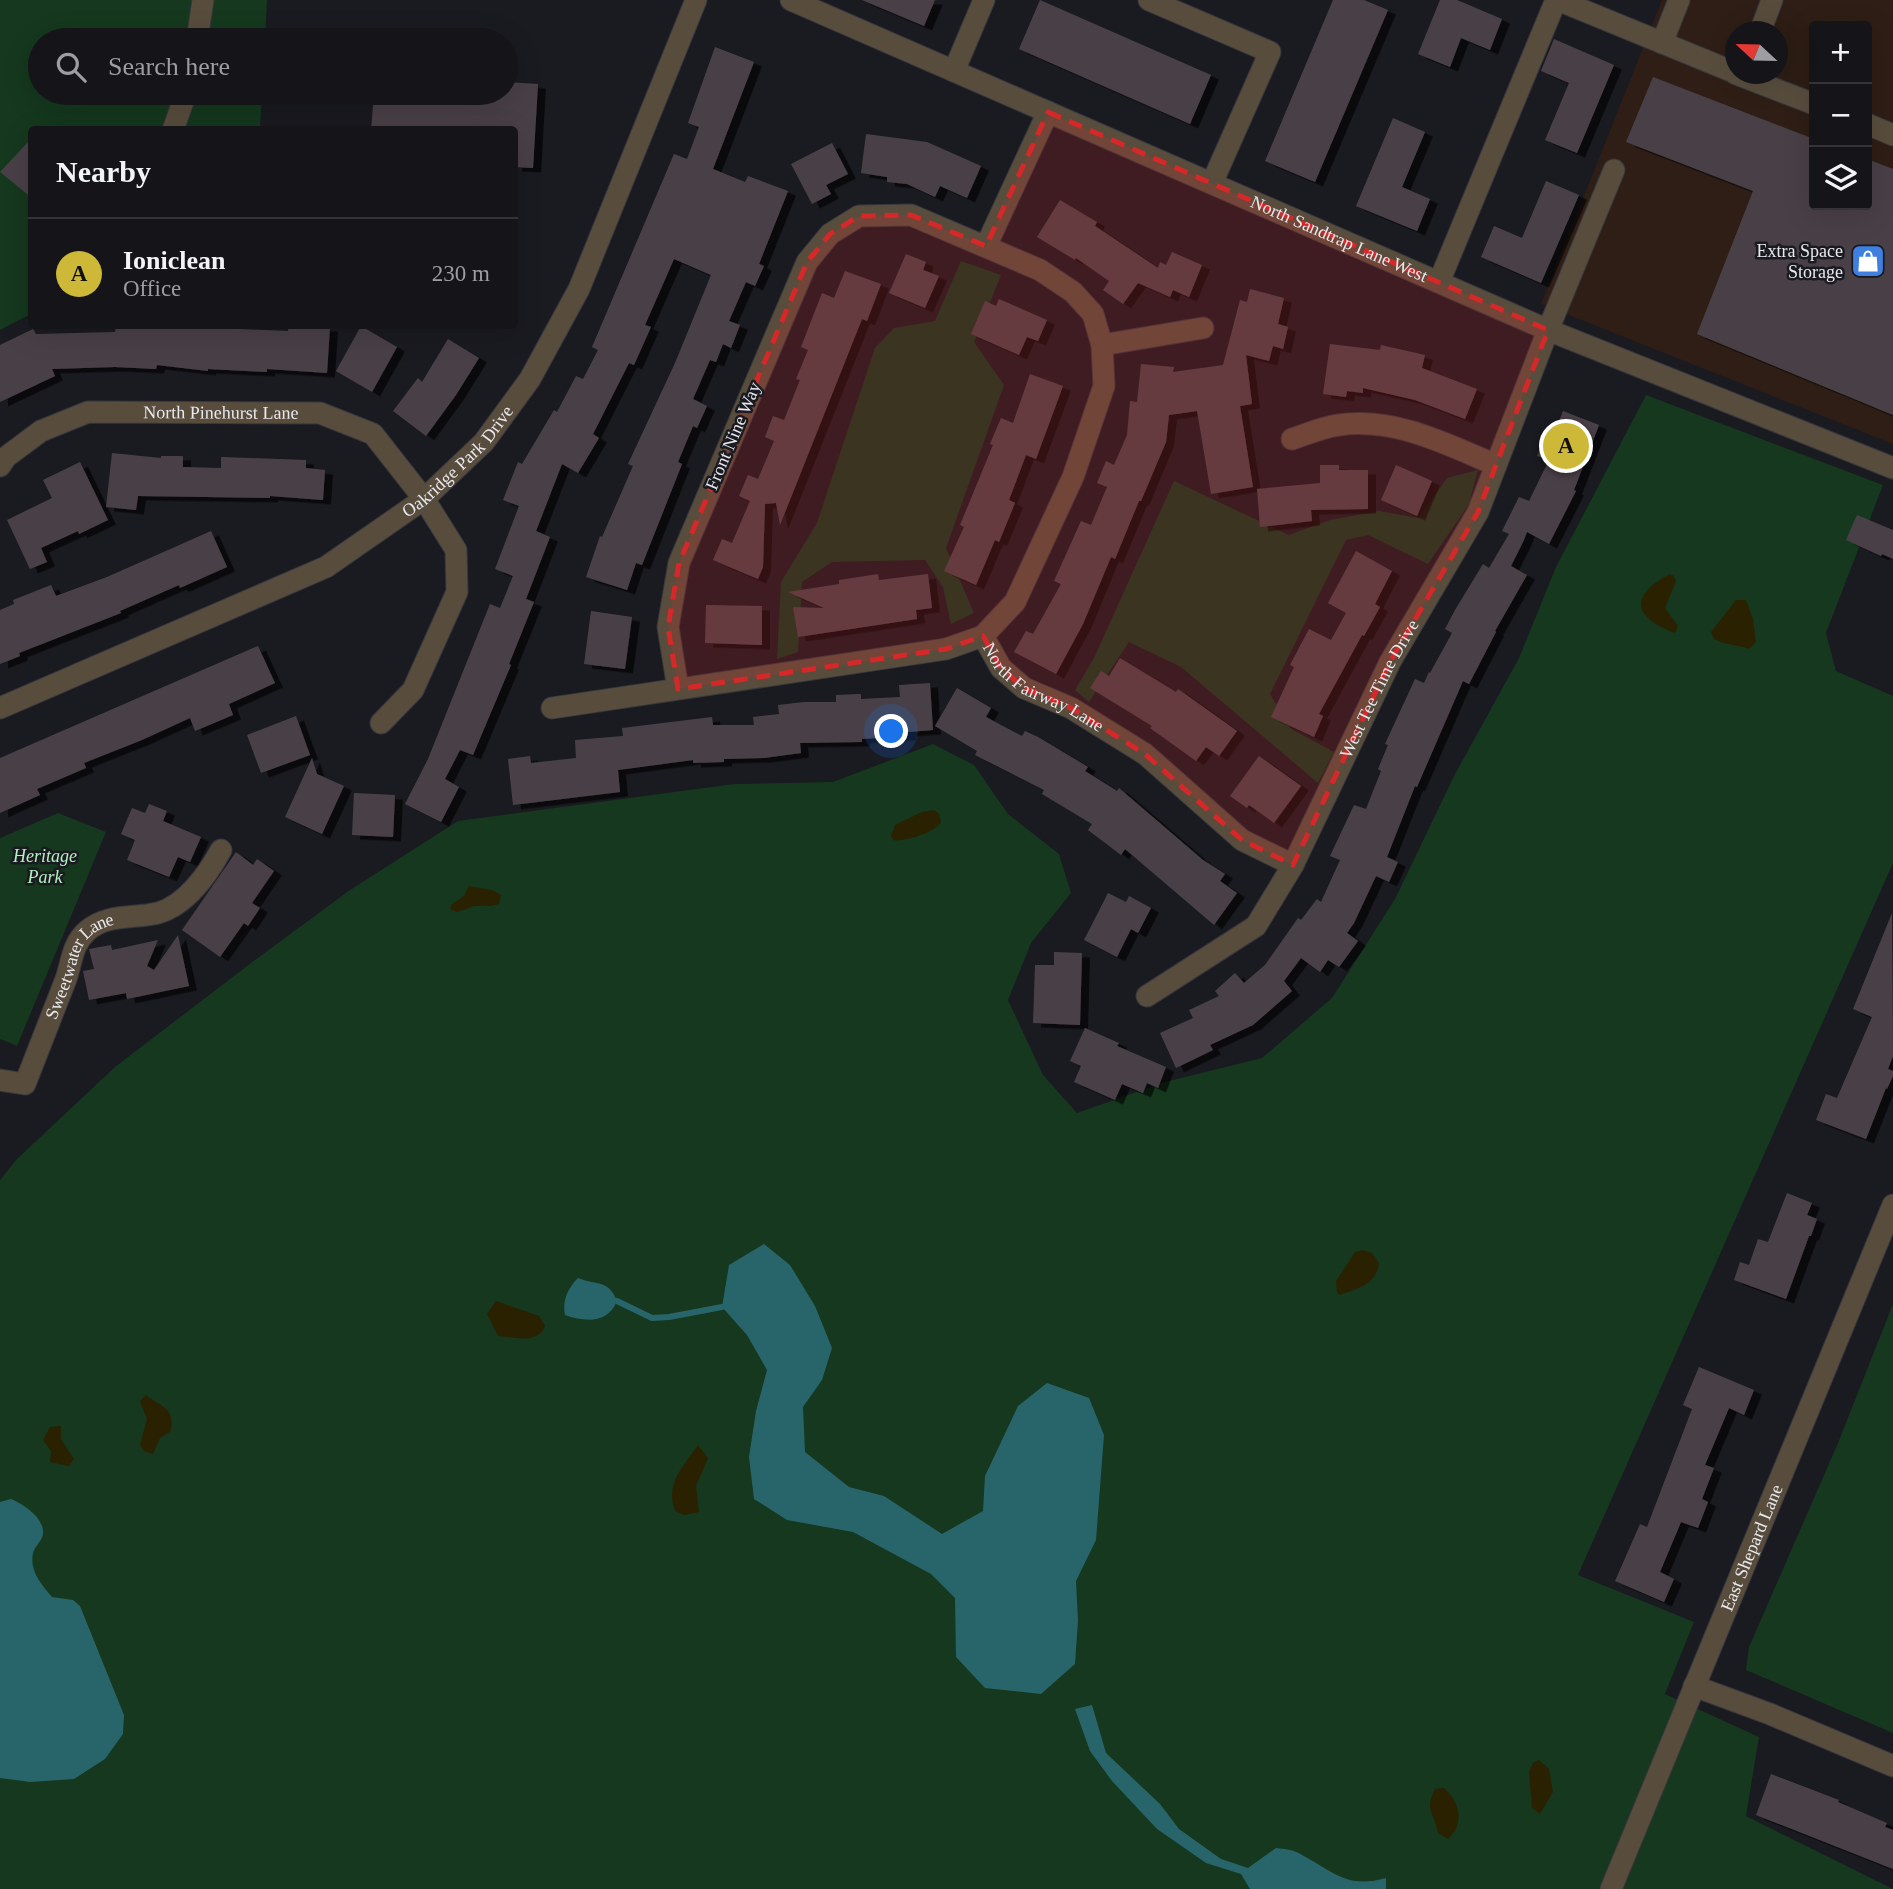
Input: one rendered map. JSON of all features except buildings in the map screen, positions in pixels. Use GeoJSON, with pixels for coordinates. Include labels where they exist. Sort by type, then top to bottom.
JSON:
{"type":"FeatureCollection","features":[{"type":"Feature","properties":{"kind":"street"},"geometry":{"type":"LineString","coordinates":[[199,28],[203,0]]}},
{"type":"Feature","properties":{"kind":"street","name":"Oakridge Park Drive"},"geometry":{"type":"LineString","coordinates":[[0,708],[326,567],[425,499],[484,442],[537,368],[579,289],[696,0]]}},
{"type":"Feature","properties":{"kind":"street","name":"North Sandtrap Lane West"},"geometry":{"type":"LineString","coordinates":[[793,0],[1548,330],[1893,468]]}},
{"type":"Feature","properties":{"kind":"street"},"geometry":{"type":"LineString","coordinates":[[954,71],[984,0]]}},
{"type":"Feature","properties":{"kind":"street"},"geometry":{"type":"LineString","coordinates":[[1149,0],[1270,52],[1212,183]]}},
{"type":"Feature","properties":{"kind":"street"},"geometry":{"type":"LineString","coordinates":[[1439,282],[1557,0],[1725,68]]}},
{"type":"Feature","properties":{"kind":"street"},"geometry":{"type":"LineString","coordinates":[[1662,43],[1679,0]]}},
{"type":"Feature","properties":{"kind":"street"},"geometry":{"type":"LineString","coordinates":[[1764,21],[1772,0]]}},
{"type":"Feature","properties":{"kind":"street"},"geometry":{"type":"LineString","coordinates":[[1764,84],[1809,102]]}},
{"type":"Feature","properties":{"kind":"street"},"geometry":{"type":"LineString","coordinates":[[174,126],[182,105]]}},
{"type":"Feature","properties":{"kind":"street"},"geometry":{"type":"LineString","coordinates":[[986,247],[1048,112]]}},
{"type":"Feature","properties":{"kind":"street"},"geometry":{"type":"LineString","coordinates":[[1872,126],[1893,135]]}},
{"type":"Feature","properties":{"kind":"street","name":"West Tee Time Drive"},"geometry":{"type":"LineString","coordinates":[[1147,996],[1256,926],[1293,865],[1390,662],[1478,512],[1548,330],[1614,170]]}},
{"type":"Feature","properties":{"kind":"street","name":"Front Nine Way"},"geometry":{"type":"LineString","coordinates":[[678,689],[668,627],[679,563],[807,262],[830,234],[859,216],[911,215],[1040,270],[1073,292],[1093,314],[1102,345],[1104,386],[1073,477],[1015,602],[983,636]]}},
{"type":"Feature","properties":{"kind":"street"},"geometry":{"type":"LineString","coordinates":[[1102,345],[1203,328]]}},
{"type":"Feature","properties":{"kind":"street","name":"North Pinehurst Lane"},"geometry":{"type":"LineString","coordinates":[[0,466],[6,457],[41,432],[88,412],[320,413],[373,434],[425,499],[456,550],[457,592],[413,690],[381,723]]}},
{"type":"Feature","properties":{"kind":"street"},"geometry":{"type":"LineString","coordinates":[[1292,439],[1338,425],[1372,424],[1414,432],[1496,465]]}},
{"type":"Feature","properties":{"kind":"street","name":"North Fairway Lane"},"geometry":{"type":"LineString","coordinates":[[678,689],[946,649],[983,636],[1000,668],[1024,688],[1071,708],[1146,754],[1242,840],[1293,865]]}},
{"type":"Feature","properties":{"kind":"street"},"geometry":{"type":"LineString","coordinates":[[552,708],[678,689]]}},
{"type":"Feature","properties":{"kind":"street","name":"Sweetwater Lane"},"geometry":{"type":"LineString","coordinates":[[0,1080],[25,1084],[67,974],[72,952],[85,932],[110,919],[156,913],[171,908],[188,895],[222,850]]}},
{"type":"Feature","properties":{"kind":"street","name":"East Shepard Lane"},"geometry":{"type":"LineString","coordinates":[[1611,1889],[1893,1205]]}},
{"type":"Feature","properties":{"kind":"street"},"geometry":{"type":"LineString","coordinates":[[1694,1686],[1770,1714],[1893,1766]]}},
{"type":"Feature","properties":{"kind":"highlighted area"},"geometry":{"type":"Polygon","coordinates":[[[1048,112],[1548,330],[1478,512],[1390,662],[1293,865],[1242,840],[1145,754],[1071,708],[1024,688],[1001,668],[983,636],[946,649],[678,689],[668,627],[679,563],[807,262],[830,234],[859,216],[911,215],[986,246],[1048,112]]]}},
{"type":"Feature","properties":{"kind":"shaded area"},"geometry":{"type":"Polygon","coordinates":[[[1662,0],[1893,0],[1893,444],[1541,304],[1662,0]]]}},
{"type":"Feature","properties":{"kind":"green space"},"geometry":{"type":"Polygon","coordinates":[[[0,0],[267,0],[266,28],[28,28],[28,105],[261,105],[260,126],[28,126],[28,316],[0,330],[0,0]]]}},
{"type":"Feature","properties":{"kind":"green space"},"geometry":{"type":"Polygon","coordinates":[[[961,261],[1001,275],[974,342],[1004,385],[946,548],[974,613],[951,624],[943,587],[925,560],[832,562],[802,582],[798,652],[777,659],[781,582],[817,523],[875,348],[894,328],[935,321],[961,261]]]}},
{"type":"Feature","properties":{"kind":"green space"},"geometry":{"type":"Polygon","coordinates":[[[1646,395],[1883,485],[1826,633],[1836,671],[1893,696],[1893,863],[1578,1575],[1694,1622],[1665,1694],[1759,1737],[1746,1816],[1893,1889],[0,1889],[0,1180],[17,1159],[115,1067],[350,890],[458,821],[734,784],[833,782],[933,744],[974,765],[1008,814],[1059,854],[1071,893],[1031,943],[1008,1000],[1043,1075],[1077,1113],[1165,1082],[1262,1058],[1332,998],[1395,899],[1454,776],[1519,658],[1556,567],[1646,395]]]}},
{"type":"Feature","properties":{"kind":"green space"},"geometry":{"type":"Polygon","coordinates":[[[1478,470],[1469,504],[1428,564],[1368,535],[1346,540],[1270,694],[1291,729],[1334,752],[1318,783],[1181,667],[1129,642],[1089,702],[1075,690],[1094,658],[1174,481],[1289,535],[1330,520],[1379,511],[1418,518],[1447,478],[1478,470]]]}},
{"type":"Feature","properties":{"kind":"green space","name":"Heritage Park"},"geometry":{"type":"Polygon","coordinates":[[[58,813],[106,832],[17,1046],[0,1039],[0,838],[58,813]]]}},
{"type":"Feature","properties":{"kind":"green space"},"geometry":{"type":"Polygon","coordinates":[[[1893,1304],[1893,1733],[1746,1670],[1749,1647],[1838,1443],[1893,1304]]]}},
{"type":"Feature","properties":{"kind":"sand"},"geometry":{"type":"Polygon","coordinates":[[[1670,574],[1676,581],[1665,608],[1678,626],[1675,633],[1651,621],[1641,606],[1647,590],[1670,574]]]}},
{"type":"Feature","properties":{"kind":"sand"},"geometry":{"type":"Polygon","coordinates":[[[1736,600],[1746,600],[1753,619],[1756,642],[1749,649],[1718,641],[1711,632],[1736,600]]]}},
{"type":"Feature","properties":{"kind":"sand"},"geometry":{"type":"Polygon","coordinates":[[[934,810],[939,814],[941,822],[938,826],[920,836],[893,840],[891,836],[895,825],[922,812],[934,810]]]}},
{"type":"Feature","properties":{"kind":"sand"},"geometry":{"type":"Polygon","coordinates":[[[469,886],[492,890],[501,895],[499,904],[474,906],[457,912],[450,909],[452,904],[464,896],[469,886]]]}},
{"type":"Feature","properties":{"kind":"sand"},"geometry":{"type":"Polygon","coordinates":[[[1362,1250],[1372,1253],[1379,1263],[1377,1270],[1365,1285],[1340,1295],[1337,1293],[1336,1281],[1355,1252],[1362,1250]]]}},
{"type":"Feature","properties":{"kind":"sand"},"geometry":{"type":"Polygon","coordinates":[[[496,1301],[539,1316],[545,1326],[537,1336],[531,1338],[498,1336],[487,1314],[496,1301]]]}},
{"type":"Feature","properties":{"kind":"sand"},"geometry":{"type":"Polygon","coordinates":[[[146,1395],[169,1412],[172,1423],[171,1431],[160,1438],[153,1454],[144,1451],[140,1445],[147,1419],[140,1401],[146,1395]]]}},
{"type":"Feature","properties":{"kind":"sand"},"geometry":{"type":"Polygon","coordinates":[[[61,1426],[61,1439],[74,1459],[69,1466],[50,1462],[51,1451],[43,1440],[50,1427],[61,1426]]]}},
{"type":"Feature","properties":{"kind":"sand"},"geometry":{"type":"Polygon","coordinates":[[[698,1445],[708,1458],[696,1486],[699,1512],[684,1515],[675,1511],[672,1492],[681,1468],[698,1445]]]}},
{"type":"Feature","properties":{"kind":"sand"},"geometry":{"type":"Polygon","coordinates":[[[1539,1760],[1549,1769],[1553,1792],[1540,1814],[1532,1808],[1529,1772],[1533,1763],[1539,1760]]]}},
{"type":"Feature","properties":{"kind":"sand"},"geometry":{"type":"Polygon","coordinates":[[[1444,1788],[1454,1800],[1458,1813],[1457,1827],[1448,1839],[1438,1833],[1430,1807],[1435,1789],[1444,1788]]]}},
{"type":"Feature","properties":{"kind":"water"},"geometry":{"type":"Polygon","coordinates":[[[764,1244],[790,1265],[815,1306],[832,1348],[822,1380],[803,1407],[805,1452],[849,1487],[884,1496],[942,1534],[983,1511],[985,1476],[1018,1406],[1047,1383],[1089,1398],[1104,1435],[1096,1540],[1076,1581],[1078,1621],[1075,1664],[1041,1694],[985,1688],[956,1657],[955,1598],[931,1574],[853,1532],[787,1520],[754,1499],[749,1457],[756,1411],[767,1370],[747,1335],[722,1307],[729,1265],[764,1244]]]}},
{"type":"Feature","properties":{"kind":"water"},"geometry":{"type":"Polygon","coordinates":[[[578,1278],[602,1284],[610,1289],[617,1301],[608,1314],[588,1320],[565,1315],[567,1295],[578,1278]]]}},
{"type":"Feature","properties":{"kind":"water"},"geometry":{"type":"Polygon","coordinates":[[[11,1499],[27,1508],[41,1522],[43,1534],[32,1560],[35,1572],[52,1597],[73,1600],[80,1606],[124,1715],[123,1734],[105,1759],[74,1779],[30,1782],[0,1778],[0,1502],[11,1499]]]}},
{"type":"Feature","properties":{"kind":"water"},"geometry":{"type":"Polygon","coordinates":[[[1092,1705],[1106,1753],[1160,1804],[1179,1829],[1221,1859],[1248,1868],[1276,1848],[1286,1849],[1351,1880],[1373,1881],[1386,1878],[1386,1889],[1250,1889],[1241,1874],[1206,1863],[1157,1829],[1112,1781],[1090,1751],[1075,1709],[1092,1705]]]}},
{"type":"Feature","properties":{"kind":"waterway"},"geometry":{"type":"LineString","coordinates":[[617,1301],[652,1318],[722,1307]]}},
{"type":"Feature","properties":{"kind":"place","name":"Extra Space Storage"},"geometry":{"type":"Point","coordinates":[1868,261]}},
{"type":"Feature","properties":{"kind":"place","name":"Ioniclean"},"geometry":{"type":"Point","coordinates":[1566,446]}}]}
